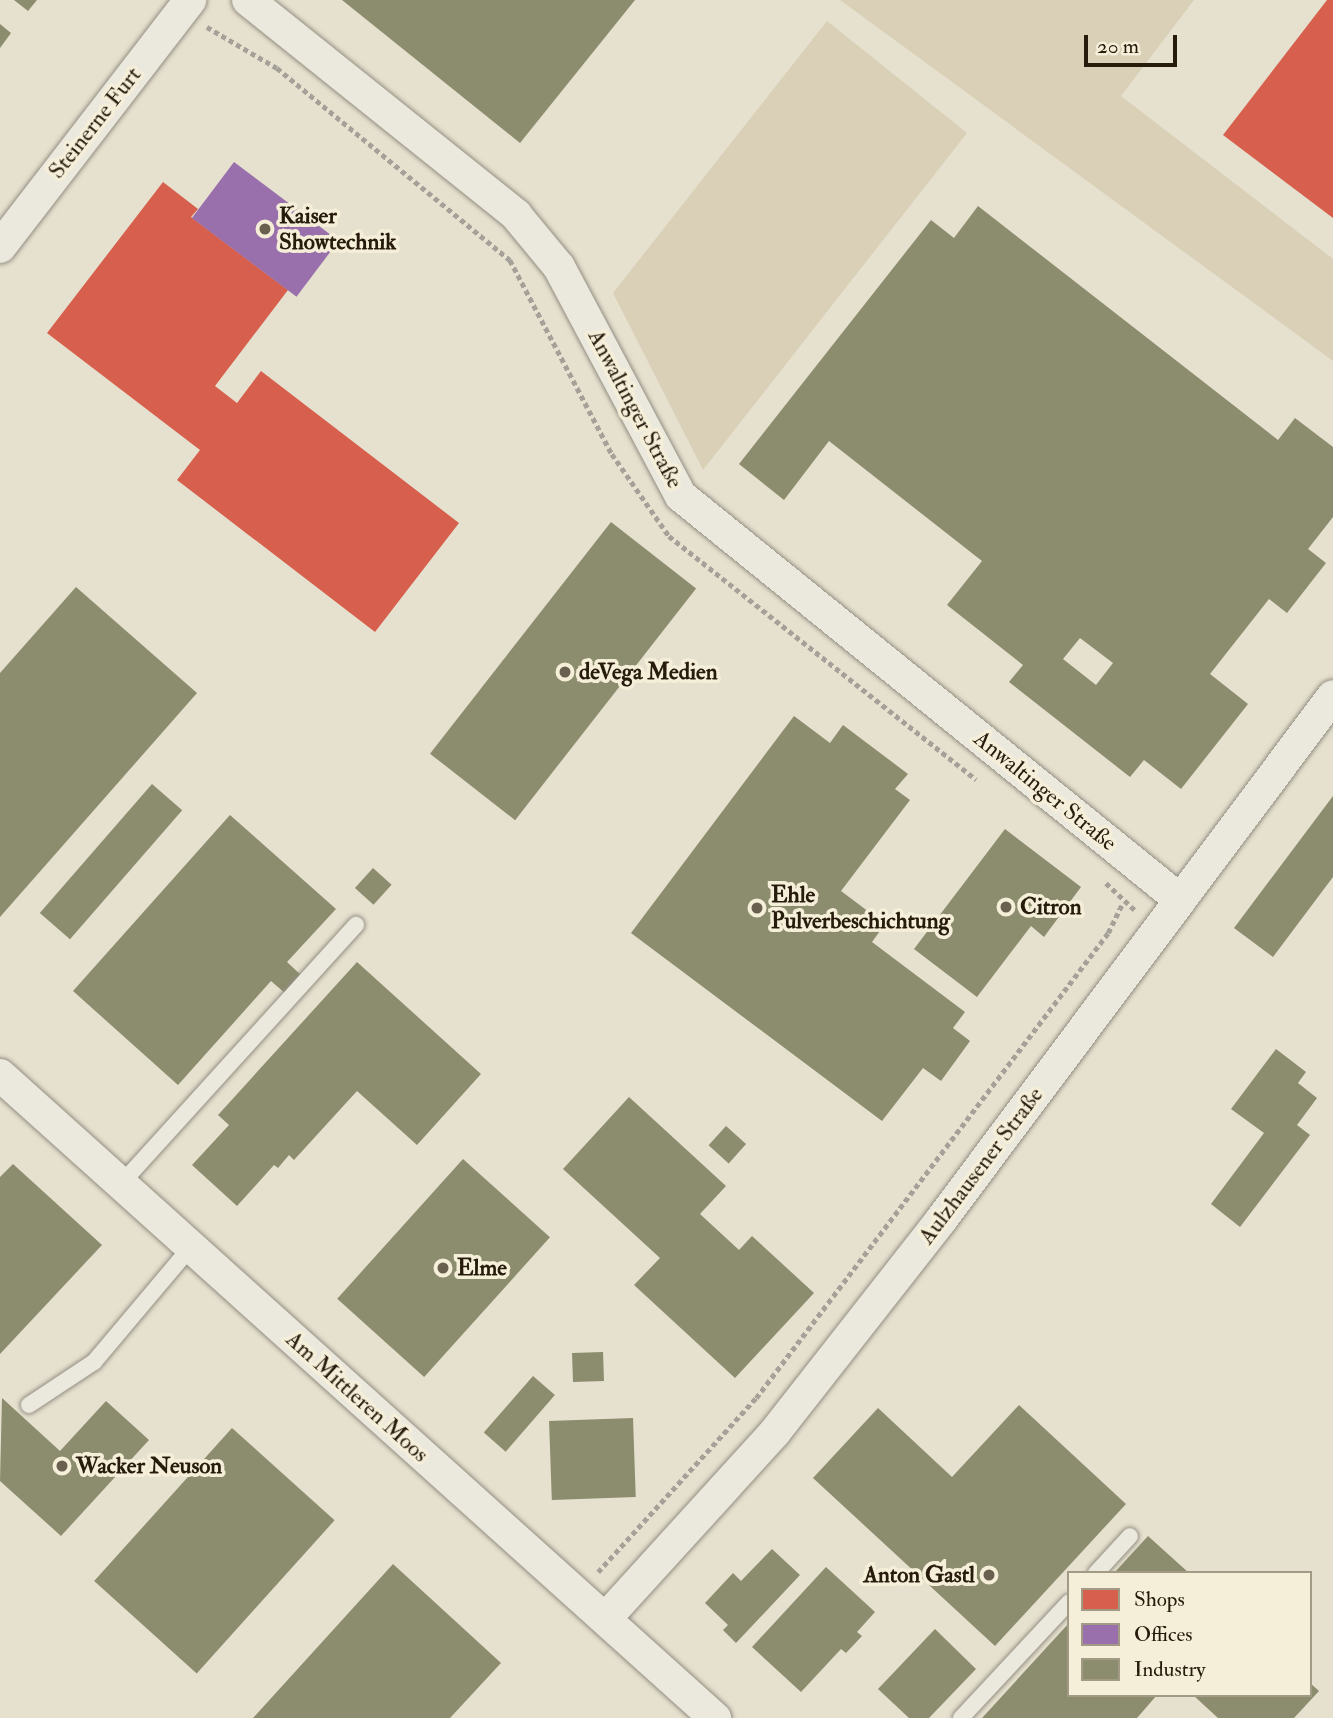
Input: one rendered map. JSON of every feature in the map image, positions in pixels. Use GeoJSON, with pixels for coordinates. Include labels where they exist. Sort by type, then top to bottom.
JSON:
{"type":"FeatureCollection","features":[{"type":"Feature","properties":{"kind":"street","name":"Steinerne Furt"},"geometry":{"type":"LineString","coordinates":[[0,247],[190,0]]}},
{"type":"Feature","properties":{"kind":"street","name":"Anwaltinger Straße"},"geometry":{"type":"LineString","coordinates":[[248,0],[516,215],[559,267],[681,496],[1179,900]]}},
{"type":"Feature","properties":{"kind":"street","name":"Aulzhausener Straße"},"geometry":{"type":"LineString","coordinates":[[607,1618],[775,1432],[941,1220],[1333,696]]}},
{"type":"Feature","properties":{"kind":"street","name":"Am Mittleren Moos"},"geometry":{"type":"LineString","coordinates":[[0,1074],[715,1718]]}},
{"type":"Feature","properties":{"kind":"lane"},"geometry":{"type":"LineString","coordinates":[[121,1184],[356,925]]}},
{"type":"Feature","properties":{"kind":"lane"},"geometry":{"type":"LineString","coordinates":[[29,1405],[94,1362],[191,1247]]}},
{"type":"Feature","properties":{"kind":"lane"},"geometry":{"type":"LineString","coordinates":[[1098,1571],[1130,1536]]}},
{"type":"Feature","properties":{"kind":"lane"},"geometry":{"type":"LineString","coordinates":[[961,1718],[1067,1604]]}},
{"type":"Feature","properties":{"kind":"path"},"geometry":{"type":"LineString","coordinates":[[579,1594],[757,1398],[1100,944],[1123,902]]}},
{"type":"Feature","properties":{"kind":"shaded area"},"geometry":{"type":"Polygon","coordinates":[[[840,0],[1194,0],[1121,96],[1333,259],[1333,361],[840,0]]]}},
{"type":"Feature","properties":{"kind":"shaded area"},"geometry":{"type":"Polygon","coordinates":[[[827,21],[967,133],[703,470],[613,293],[827,21]]]}},
{"type":"Feature","properties":{"kind":"building: Shops"},"geometry":{"type":"Polygon","coordinates":[[[1327,0],[1333,0],[1333,218],[1223,135],[1327,0]]]}},
{"type":"Feature","properties":{"kind":"building: Shops"},"geometry":{"type":"Polygon","coordinates":[[[163,182],[198,209],[191,217],[288,290],[215,386],[237,403],[261,371],[459,523],[375,632],[177,480],[200,450],[47,333],[163,182]]]}},
{"type":"Feature","properties":{"kind":"building: Offices","name":"Kaiser Showtechnik"},"geometry":{"type":"Polygon","coordinates":[[[234,162],[339,241],[296,297],[192,218],[234,162]]]}},
{"type":"Feature","properties":{"kind":"building: Industry"},"geometry":{"type":"Polygon","coordinates":[[[14,0],[37,0],[28,11],[14,0]]]}},
{"type":"Feature","properties":{"kind":"building: Industry"},"geometry":{"type":"Polygon","coordinates":[[[342,0],[635,0],[520,143],[342,0]]]}},
{"type":"Feature","properties":{"kind":"building: Industry"},"geometry":{"type":"Polygon","coordinates":[[[0,24],[11,33],[0,48],[0,24]]]}},
{"type":"Feature","properties":{"kind":"building: Industry"},"geometry":{"type":"Polygon","coordinates":[[[978,206],[1278,440],[1295,418],[1333,447],[1333,517],[1308,549],[1326,563],[1287,613],[1269,599],[1210,674],[1248,704],[1181,789],[1144,760],[1130,777],[1009,682],[1023,665],[947,605],[982,561],[829,441],[784,500],[739,464],[931,220],[954,238],[978,206]],[[1080,638],[1063,659],[1096,685],[1113,663],[1080,638]]]}},
{"type":"Feature","properties":{"kind":"building: Industry","name":"deVega Medien"},"geometry":{"type":"Polygon","coordinates":[[[611,522],[696,588],[515,820],[430,754],[611,522]]]}},
{"type":"Feature","properties":{"kind":"building: Industry"},"geometry":{"type":"Polygon","coordinates":[[[76,587],[197,693],[0,917],[0,673],[76,587]]]}},
{"type":"Feature","properties":{"kind":"building: Industry","name":"Ehle Pulverbeschichtung"},"geometry":{"type":"Polygon","coordinates":[[[794,716],[830,743],[843,725],[908,774],[895,789],[910,800],[841,891],[885,924],[872,942],[965,1012],[953,1028],[970,1041],[941,1081],[923,1068],[882,1121],[631,933],[794,716]]]}},
{"type":"Feature","properties":{"kind":"building: Industry"},"geometry":{"type":"Polygon","coordinates":[[[152,784],[182,810],[70,939],[40,913],[152,784]]]}},
{"type":"Feature","properties":{"kind":"building: Industry"},"geometry":{"type":"Polygon","coordinates":[[[1333,796],[1333,877],[1273,957],[1234,928],[1333,796]]]}},
{"type":"Feature","properties":{"kind":"building: Industry"},"geometry":{"type":"Polygon","coordinates":[[[230,815],[336,909],[287,962],[302,976],[286,994],[271,981],[178,1085],[73,991],[230,815]]]}},
{"type":"Feature","properties":{"kind":"building: Industry","name":"Citron"},"geometry":{"type":"Polygon","coordinates":[[[1005,829],[1081,887],[1044,937],[1031,926],[977,997],[914,949],[1005,829]]]}},
{"type":"Feature","properties":{"kind":"building: Industry"},"geometry":{"type":"Polygon","coordinates":[[[373,868],[392,885],[374,905],[355,888],[373,868]]]}},
{"type":"Feature","properties":{"kind":"building: Industry"},"geometry":{"type":"Polygon","coordinates":[[[357,962],[481,1074],[417,1145],[357,1091],[294,1160],[289,1155],[278,1168],[274,1165],[237,1206],[192,1165],[229,1125],[218,1115],[357,962]]]}},
{"type":"Feature","properties":{"kind":"building: Industry"},"geometry":{"type":"Polygon","coordinates":[[[1276,1049],[1306,1072],[1298,1083],[1317,1098],[1297,1125],[1310,1135],[1240,1227],[1211,1204],[1264,1133],[1231,1109],[1276,1049]]]}},
{"type":"Feature","properties":{"kind":"building: Industry"},"geometry":{"type":"Polygon","coordinates":[[[629,1097],[726,1186],[700,1214],[739,1250],[752,1236],[814,1293],[735,1378],[634,1285],[660,1258],[563,1169],[629,1097]]]}},
{"type":"Feature","properties":{"kind":"building: Industry"},"geometry":{"type":"Polygon","coordinates":[[[726,1126],[746,1144],[729,1163],[709,1145],[726,1126]]]}},
{"type":"Feature","properties":{"kind":"building: Industry","name":"Elme"},"geometry":{"type":"Polygon","coordinates":[[[463,1159],[550,1237],[424,1377],[337,1299],[463,1159]]]}},
{"type":"Feature","properties":{"kind":"building: Industry"},"geometry":{"type":"Polygon","coordinates":[[[13,1164],[102,1245],[0,1354],[0,1177],[13,1164]]]}},
{"type":"Feature","properties":{"kind":"building: Industry"},"geometry":{"type":"Polygon","coordinates":[[[603,1352],[604,1381],[573,1382],[572,1353],[603,1352]]]}},
{"type":"Feature","properties":{"kind":"building: Industry"},"geometry":{"type":"Polygon","coordinates":[[[533,1376],[555,1395],[506,1452],[484,1433],[533,1376]]]}},
{"type":"Feature","properties":{"kind":"building: Industry","name":"Wacker Neuson"},"geometry":{"type":"Polygon","coordinates":[[[2,1398],[60,1451],[106,1401],[149,1440],[61,1536],[0,1481],[2,1398]]]}},
{"type":"Feature","properties":{"kind":"building: Industry","name":"Anton Gastl"},"geometry":{"type":"Polygon","coordinates":[[[1019,1405],[1126,1504],[995,1646],[813,1478],[878,1408],[952,1477],[1019,1405]]]}},
{"type":"Feature","properties":{"kind":"building: Industry"},"geometry":{"type":"Polygon","coordinates":[[[633,1418],[636,1497],[552,1500],[549,1421],[633,1418]]]}},
{"type":"Feature","properties":{"kind":"building: Industry"},"geometry":{"type":"Polygon","coordinates":[[[232,1428],[335,1520],[197,1673],[94,1581],[232,1428]]]}},
{"type":"Feature","properties":{"kind":"building: Industry"},"geometry":{"type":"Polygon","coordinates":[[[1148,1536],[1187,1571],[1116,1571],[1148,1536]]]}},
{"type":"Feature","properties":{"kind":"building: Industry"},"geometry":{"type":"Polygon","coordinates":[[[772,1549],[800,1575],[736,1643],[723,1630],[728,1625],[705,1603],[733,1573],[741,1581],[772,1549]]]}},
{"type":"Feature","properties":{"kind":"building: Industry"},"geometry":{"type":"Polygon","coordinates":[[[393,1564],[501,1663],[450,1718],[253,1718],[393,1564]]]}},
{"type":"Feature","properties":{"kind":"building: Industry"},"geometry":{"type":"Polygon","coordinates":[[[826,1567],[875,1612],[857,1632],[862,1636],[846,1653],[841,1649],[801,1692],[752,1647],[826,1567]]]}},
{"type":"Feature","properties":{"kind":"building: Industry"},"geometry":{"type":"Polygon","coordinates":[[[1067,1625],[1067,1697],[1155,1697],[1137,1718],[982,1718],[1067,1625]]]}},
{"type":"Feature","properties":{"kind":"building: Industry"},"geometry":{"type":"Polygon","coordinates":[[[935,1629],[976,1669],[929,1718],[909,1718],[878,1689],[935,1629]]]}},
{"type":"Feature","properties":{"kind":"building: Industry"},"geometry":{"type":"Polygon","coordinates":[[[1312,1685],[1319,1691],[1294,1718],[1218,1718],[1195,1697],[1312,1697],[1312,1685]]]}},
{"type":"Feature","properties":{"kind":"place","name":"Kaiser Showtechnik"},"geometry":{"type":"Point","coordinates":[265,229]}},
{"type":"Feature","properties":{"kind":"place","name":"deVega Medien"},"geometry":{"type":"Point","coordinates":[565,672]}},
{"type":"Feature","properties":{"kind":"place","name":"Citron"},"geometry":{"type":"Point","coordinates":[1006,907]}},
{"type":"Feature","properties":{"kind":"place","name":"Ehle Pulverbeschichtung"},"geometry":{"type":"Point","coordinates":[757,908]}},
{"type":"Feature","properties":{"kind":"place","name":"Elme"},"geometry":{"type":"Point","coordinates":[443,1268]}},
{"type":"Feature","properties":{"kind":"place","name":"Wacker Neuson"},"geometry":{"type":"Point","coordinates":[62,1466]}},
{"type":"Feature","properties":{"kind":"place","name":"Anton Gastl"},"geometry":{"type":"Point","coordinates":[989,1575]}}]}
